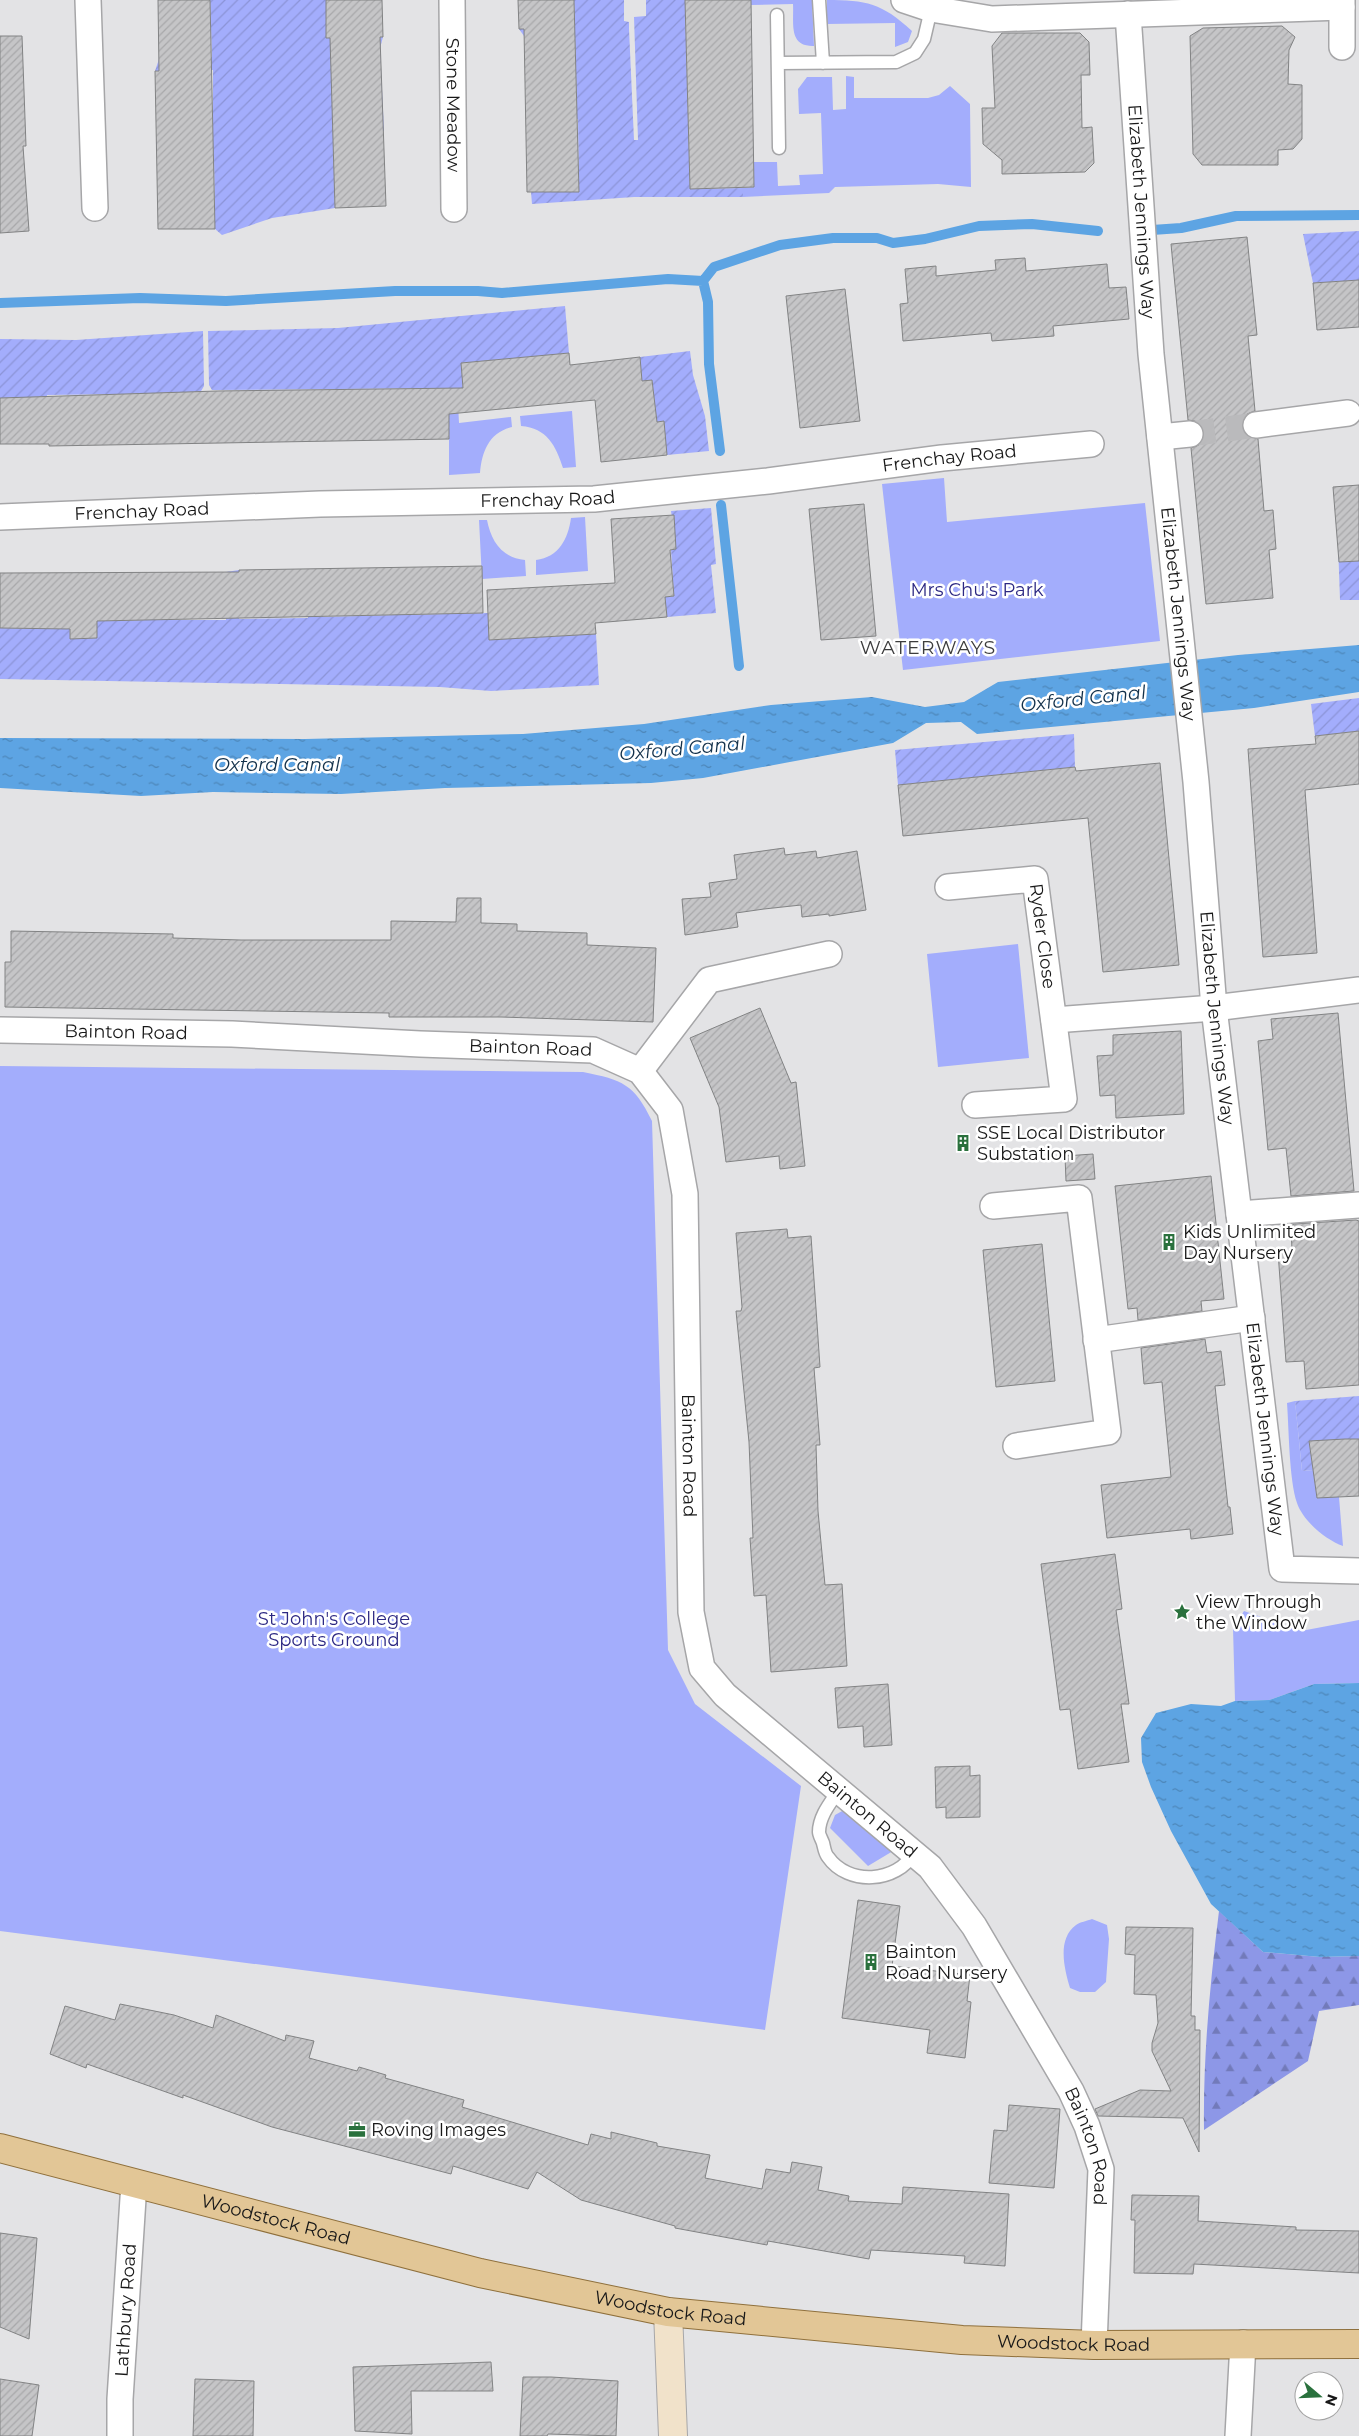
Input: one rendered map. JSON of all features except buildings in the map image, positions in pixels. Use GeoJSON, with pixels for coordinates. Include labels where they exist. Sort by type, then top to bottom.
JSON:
{"type":"FeatureCollection","features":[{"type":"Feature","properties":{"kind":"main road","name":"Woodstock Road"},"geometry":{"type":"LineString","coordinates":[[0,2148],[480,2273],[668,2312],[962,2340],[1094,2345],[1359,2344]]}},
{"type":"Feature","properties":{"kind":"main road"},"geometry":{"type":"LineString","coordinates":[[668,2312],[673,2436]]}},
{"type":"Feature","properties":{"kind":"street"},"geometry":{"type":"LineString","coordinates":[[88,0],[95,208]]}},
{"type":"Feature","properties":{"kind":"street","name":"Stone Meadow"},"geometry":{"type":"LineString","coordinates":[[452,0],[454,209]]}},
{"type":"Feature","properties":{"kind":"street"},"geometry":{"type":"LineString","coordinates":[[904,0],[931,9],[992,19],[1342,4],[1342,47]]}},
{"type":"Feature","properties":{"kind":"street","name":"Elizabeth Jennings Way"},"geometry":{"type":"LineString","coordinates":[[1128,14],[1140,216],[1160,437],[1196,782],[1214,1008],[1282,1569],[1359,1572]]}},
{"type":"Feature","properties":{"kind":"street"},"geometry":{"type":"LineString","coordinates":[[1256,425],[1354,412]]}},
{"type":"Feature","properties":{"kind":"street"},"geometry":{"type":"LineString","coordinates":[[1160,437],[1190,434]]}},
{"type":"Feature","properties":{"kind":"street","name":"Frenchay Road"},"geometry":{"type":"LineString","coordinates":[[0,517],[320,504],[594,499],[738,484],[942,458],[1091,444]]}},
{"type":"Feature","properties":{"kind":"street","name":"Ryder Close"},"geometry":{"type":"LineString","coordinates":[[948,888],[1035,879],[1064,1099],[975,1105]]}},
{"type":"Feature","properties":{"kind":"street"},"geometry":{"type":"LineString","coordinates":[[640,1071],[709,980],[829,954]]}},
{"type":"Feature","properties":{"kind":"street"},"geometry":{"type":"LineString","coordinates":[[1054,1020],[1214,1008],[1359,990]]}},
{"type":"Feature","properties":{"kind":"street","name":"Bainton Road"},"geometry":{"type":"LineString","coordinates":[[0,1030],[232,1034],[420,1044],[593,1050],[640,1071],[670,1110],[685,1194],[691,1612],[702,1668],[725,1695],[930,1867],[974,1926],[1071,2091],[1087,2126],[1101,2169],[1094,2345]]}},
{"type":"Feature","properties":{"kind":"street"},"geometry":{"type":"LineString","coordinates":[[993,1206],[1080,1198],[1108,1432],[1016,1446]]}},
{"type":"Feature","properties":{"kind":"street"},"geometry":{"type":"LineString","coordinates":[[1239,1214],[1359,1205]]}},
{"type":"Feature","properties":{"kind":"street"},"geometry":{"type":"LineString","coordinates":[[1096,1340],[1252,1318]]}},
{"type":"Feature","properties":{"kind":"street","name":"Lathbury Road"},"geometry":{"type":"LineString","coordinates":[[120,2436],[120,2399],[134,2183]]}},
{"type":"Feature","properties":{"kind":"street"},"geometry":{"type":"LineString","coordinates":[[1238,2436],[1243,2343]]}},
{"type":"Feature","properties":{"kind":"lane"},"geometry":{"type":"LineString","coordinates":[[819,0],[823,63]]}},
{"type":"Feature","properties":{"kind":"lane"},"geometry":{"type":"LineString","coordinates":[[778,63],[896,62],[915,53],[924,39],[931,9]]}},
{"type":"Feature","properties":{"kind":"lane"},"geometry":{"type":"LineString","coordinates":[[777,15],[779,148]]}},
{"type":"Feature","properties":{"kind":"lane"},"geometry":{"type":"LineString","coordinates":[[839,1790],[827,1807],[819,1832],[827,1857],[842,1871],[863,1878],[883,1875],[900,1869],[914,1853]]}},
{"type":"Feature","properties":{"kind":"green space"},"geometry":{"type":"Polygon","coordinates":[[[210,0],[326,0],[327,38],[383,37],[380,48],[384,131],[333,133],[335,208],[272,218],[222,235],[215,229],[214,157],[157,157],[156,142],[213,141],[213,70],[155,71],[159,59],[212,57],[210,0]]]}},
{"type":"Feature","properties":{"kind":"green space"},"geometry":{"type":"Polygon","coordinates":[[[574,0],[624,0],[624,21],[629,22],[634,140],[638,140],[634,17],[646,16],[646,0],[685,0],[690,189],[743,188],[743,197],[634,197],[532,204],[531,192],[579,191],[578,119],[526,119],[577,109],[575,35],[524,36],[519,29],[575,27],[574,0]]]}},
{"type":"Feature","properties":{"kind":"green space"},"geometry":{"type":"Polygon","coordinates":[[[751,0],[812,0],[814,46],[800,43],[796,38],[793,26],[793,4],[751,5],[751,0]]]}},
{"type":"Feature","properties":{"kind":"green space"},"geometry":{"type":"Polygon","coordinates":[[[827,0],[863,2],[892,14],[912,31],[908,42],[895,47],[895,23],[827,24],[827,0]]]}},
{"type":"Feature","properties":{"kind":"green space"},"geometry":{"type":"Polygon","coordinates":[[[846,76],[854,77],[854,98],[928,98],[939,95],[950,86],[970,104],[971,187],[938,184],[835,187],[829,193],[743,197],[743,188],[754,187],[754,162],[777,162],[778,186],[800,185],[799,175],[823,174],[821,113],[799,114],[798,89],[807,77],[832,77],[833,110],[846,109],[846,76]]]}},
{"type":"Feature","properties":{"kind":"green space"},"geometry":{"type":"Polygon","coordinates":[[[1359,231],[1359,280],[1313,283],[1303,234],[1359,231]]]}},
{"type":"Feature","properties":{"kind":"green space"},"geometry":{"type":"Polygon","coordinates":[[[565,306],[569,353],[461,363],[464,403],[449,388],[212,390],[209,385],[208,331],[338,328],[565,306]]]}},
{"type":"Feature","properties":{"kind":"green space"},"geometry":{"type":"Polygon","coordinates":[[[203,331],[204,386],[200,393],[47,395],[47,419],[38,398],[0,398],[0,339],[76,340],[203,331]]]}},
{"type":"Feature","properties":{"kind":"green space"},"geometry":{"type":"Polygon","coordinates":[[[690,351],[693,375],[705,416],[709,451],[667,455],[664,422],[657,422],[652,380],[642,381],[640,357],[690,351]]]}},
{"type":"Feature","properties":{"kind":"green space"},"geometry":{"type":"Polygon","coordinates":[[[458,404],[459,423],[511,417],[512,427],[492,438],[488,444],[480,473],[449,475],[449,405],[458,404]]]}},
{"type":"Feature","properties":{"kind":"green space"},"geometry":{"type":"Polygon","coordinates":[[[572,411],[576,467],[563,468],[557,452],[549,440],[538,430],[521,426],[520,416],[572,411]]]}},
{"type":"Feature","properties":{"kind":"green space","name":"Mrs Chu's Park"},"geometry":{"type":"Polygon","coordinates":[[[944,478],[947,522],[1145,503],[1160,641],[903,670],[882,484],[944,478]]]}},
{"type":"Feature","properties":{"kind":"green space"},"geometry":{"type":"Polygon","coordinates":[[[711,508],[716,564],[711,565],[716,613],[667,617],[665,597],[674,596],[671,550],[676,549],[671,511],[711,508]]]}},
{"type":"Feature","properties":{"kind":"green space"},"geometry":{"type":"Polygon","coordinates":[[[585,517],[588,571],[536,575],[536,560],[551,555],[561,546],[568,533],[571,518],[585,517]]]}},
{"type":"Feature","properties":{"kind":"green space"},"geometry":{"type":"Polygon","coordinates":[[[479,520],[487,520],[491,535],[504,552],[517,559],[525,560],[526,576],[482,579],[479,520]]]}},
{"type":"Feature","properties":{"kind":"green space"},"geometry":{"type":"Polygon","coordinates":[[[1359,541],[1359,600],[1340,600],[1338,543],[1359,541]]]}},
{"type":"Feature","properties":{"kind":"green space"},"geometry":{"type":"Polygon","coordinates":[[[405,568],[405,615],[488,613],[490,640],[596,634],[599,685],[491,691],[440,687],[0,679],[0,628],[61,629],[62,574],[69,574],[70,639],[97,638],[97,621],[148,620],[147,573],[155,573],[155,620],[226,620],[226,572],[239,570],[239,619],[308,618],[308,570],[321,570],[323,617],[395,615],[394,569],[405,568]]]}},
{"type":"Feature","properties":{"kind":"green space"},"geometry":{"type":"Polygon","coordinates":[[[1359,698],[1359,731],[1315,736],[1311,704],[1359,698]]]}},
{"type":"Feature","properties":{"kind":"green space"},"geometry":{"type":"Polygon","coordinates":[[[1074,734],[1075,767],[898,785],[895,750],[1074,734]]]}},
{"type":"Feature","properties":{"kind":"green space"},"geometry":{"type":"Polygon","coordinates":[[[1018,944],[1029,1058],[938,1067],[927,954],[1018,944]]]}},
{"type":"Feature","properties":{"kind":"green space","name":"St John's College Sports Ground"},"geometry":{"type":"Polygon","coordinates":[[[0,1066],[583,1072],[618,1081],[633,1091],[652,1121],[668,1650],[695,1704],[801,1786],[765,2030],[0,1931],[0,1066]]]}},
{"type":"Feature","properties":{"kind":"green space"},"geometry":{"type":"Polygon","coordinates":[[[1359,1396],[1359,1439],[1309,1441],[1313,1470],[1302,1471],[1295,1401],[1359,1396]]]}},
{"type":"Feature","properties":{"kind":"green space"},"geometry":{"type":"Polygon","coordinates":[[[1295,1401],[1302,1471],[1313,1470],[1339,1497],[1343,1546],[1329,1539],[1316,1529],[1304,1516],[1297,1503],[1291,1468],[1287,1403],[1295,1401]]]}},
{"type":"Feature","properties":{"kind":"green space"},"geometry":{"type":"Polygon","coordinates":[[[1244,1611],[1301,1631],[1359,1620],[1359,1683],[1314,1684],[1269,1700],[1235,1701],[1233,1628],[1244,1611]]]}},
{"type":"Feature","properties":{"kind":"green space"},"geometry":{"type":"Polygon","coordinates":[[[844,1810],[893,1851],[868,1866],[830,1828],[835,1815],[844,1810]]]}},
{"type":"Feature","properties":{"kind":"green space"},"geometry":{"type":"Polygon","coordinates":[[[1219,1911],[1263,1952],[1320,1957],[1359,1956],[1359,2005],[1319,2011],[1308,2061],[1204,2130],[1208,2020],[1219,1911]]]}},
{"type":"Feature","properties":{"kind":"green space"},"geometry":{"type":"Polygon","coordinates":[[[1092,1919],[1107,1925],[1109,1939],[1106,1982],[1095,1992],[1080,1992],[1070,1988],[1064,1963],[1064,1946],[1070,1931],[1076,1925],[1092,1919]]]}},
{"type":"Feature","properties":{"kind":"water","name":"Oxford Canal"},"geometry":{"type":"Polygon","coordinates":[[[1359,645],[1359,692],[1254,708],[977,734],[961,722],[926,723],[893,743],[703,778],[651,783],[445,788],[341,794],[213,792],[141,796],[0,788],[0,738],[305,739],[523,734],[644,724],[771,705],[872,697],[925,707],[964,702],[998,682],[1238,655],[1359,645]]]}},
{"type":"Feature","properties":{"kind":"water"},"geometry":{"type":"Polygon","coordinates":[[[1359,1683],[1359,1956],[1320,1957],[1263,1952],[1211,1904],[1171,1831],[1151,1787],[1142,1762],[1141,1738],[1156,1713],[1191,1704],[1221,1706],[1235,1701],[1269,1700],[1314,1684],[1359,1683]]]}},
{"type":"Feature","properties":{"kind":"waterway"},"geometry":{"type":"LineString","coordinates":[[1152,230],[1181,228],[1236,216],[1359,215]]}},
{"type":"Feature","properties":{"kind":"waterway"},"geometry":{"type":"LineString","coordinates":[[703,281],[714,267],[780,245],[833,238],[877,238],[893,243],[925,239],[979,226],[1032,224],[1098,231]]}},
{"type":"Feature","properties":{"kind":"waterway"},"geometry":{"type":"LineString","coordinates":[[0,303],[140,298],[226,301],[395,291],[478,291],[502,293],[668,279],[703,281],[708,302],[709,364],[720,451]]}},
{"type":"Feature","properties":{"kind":"waterway"},"geometry":{"type":"LineString","coordinates":[[721,505],[739,666]]}},
{"type":"Feature","properties":{"kind":"tunnel"},"geometry":{"type":"LineString","coordinates":[[1190,434],[1256,425]]}},
{"type":"Feature","properties":{"kind":"place","name":"SSE Local Distributor Substation"},"geometry":{"type":"Point","coordinates":[963,1143]}},
{"type":"Feature","properties":{"kind":"place","name":"Kids Unlimited Day Nursery"},"geometry":{"type":"Point","coordinates":[1169,1242]}},
{"type":"Feature","properties":{"kind":"place","name":"View Through the Window"},"geometry":{"type":"Point","coordinates":[1182,1612]}},
{"type":"Feature","properties":{"kind":"place","name":"Bainton Road Nursery"},"geometry":{"type":"Point","coordinates":[871,1962]}},
{"type":"Feature","properties":{"kind":"place","name":"Roving Images"},"geometry":{"type":"Point","coordinates":[357,2130]}},
{"type":"Feature","properties":{"kind":"district","name":"WATERWAYS"},"geometry":{"type":"Point","coordinates":[928,647]}}]}
